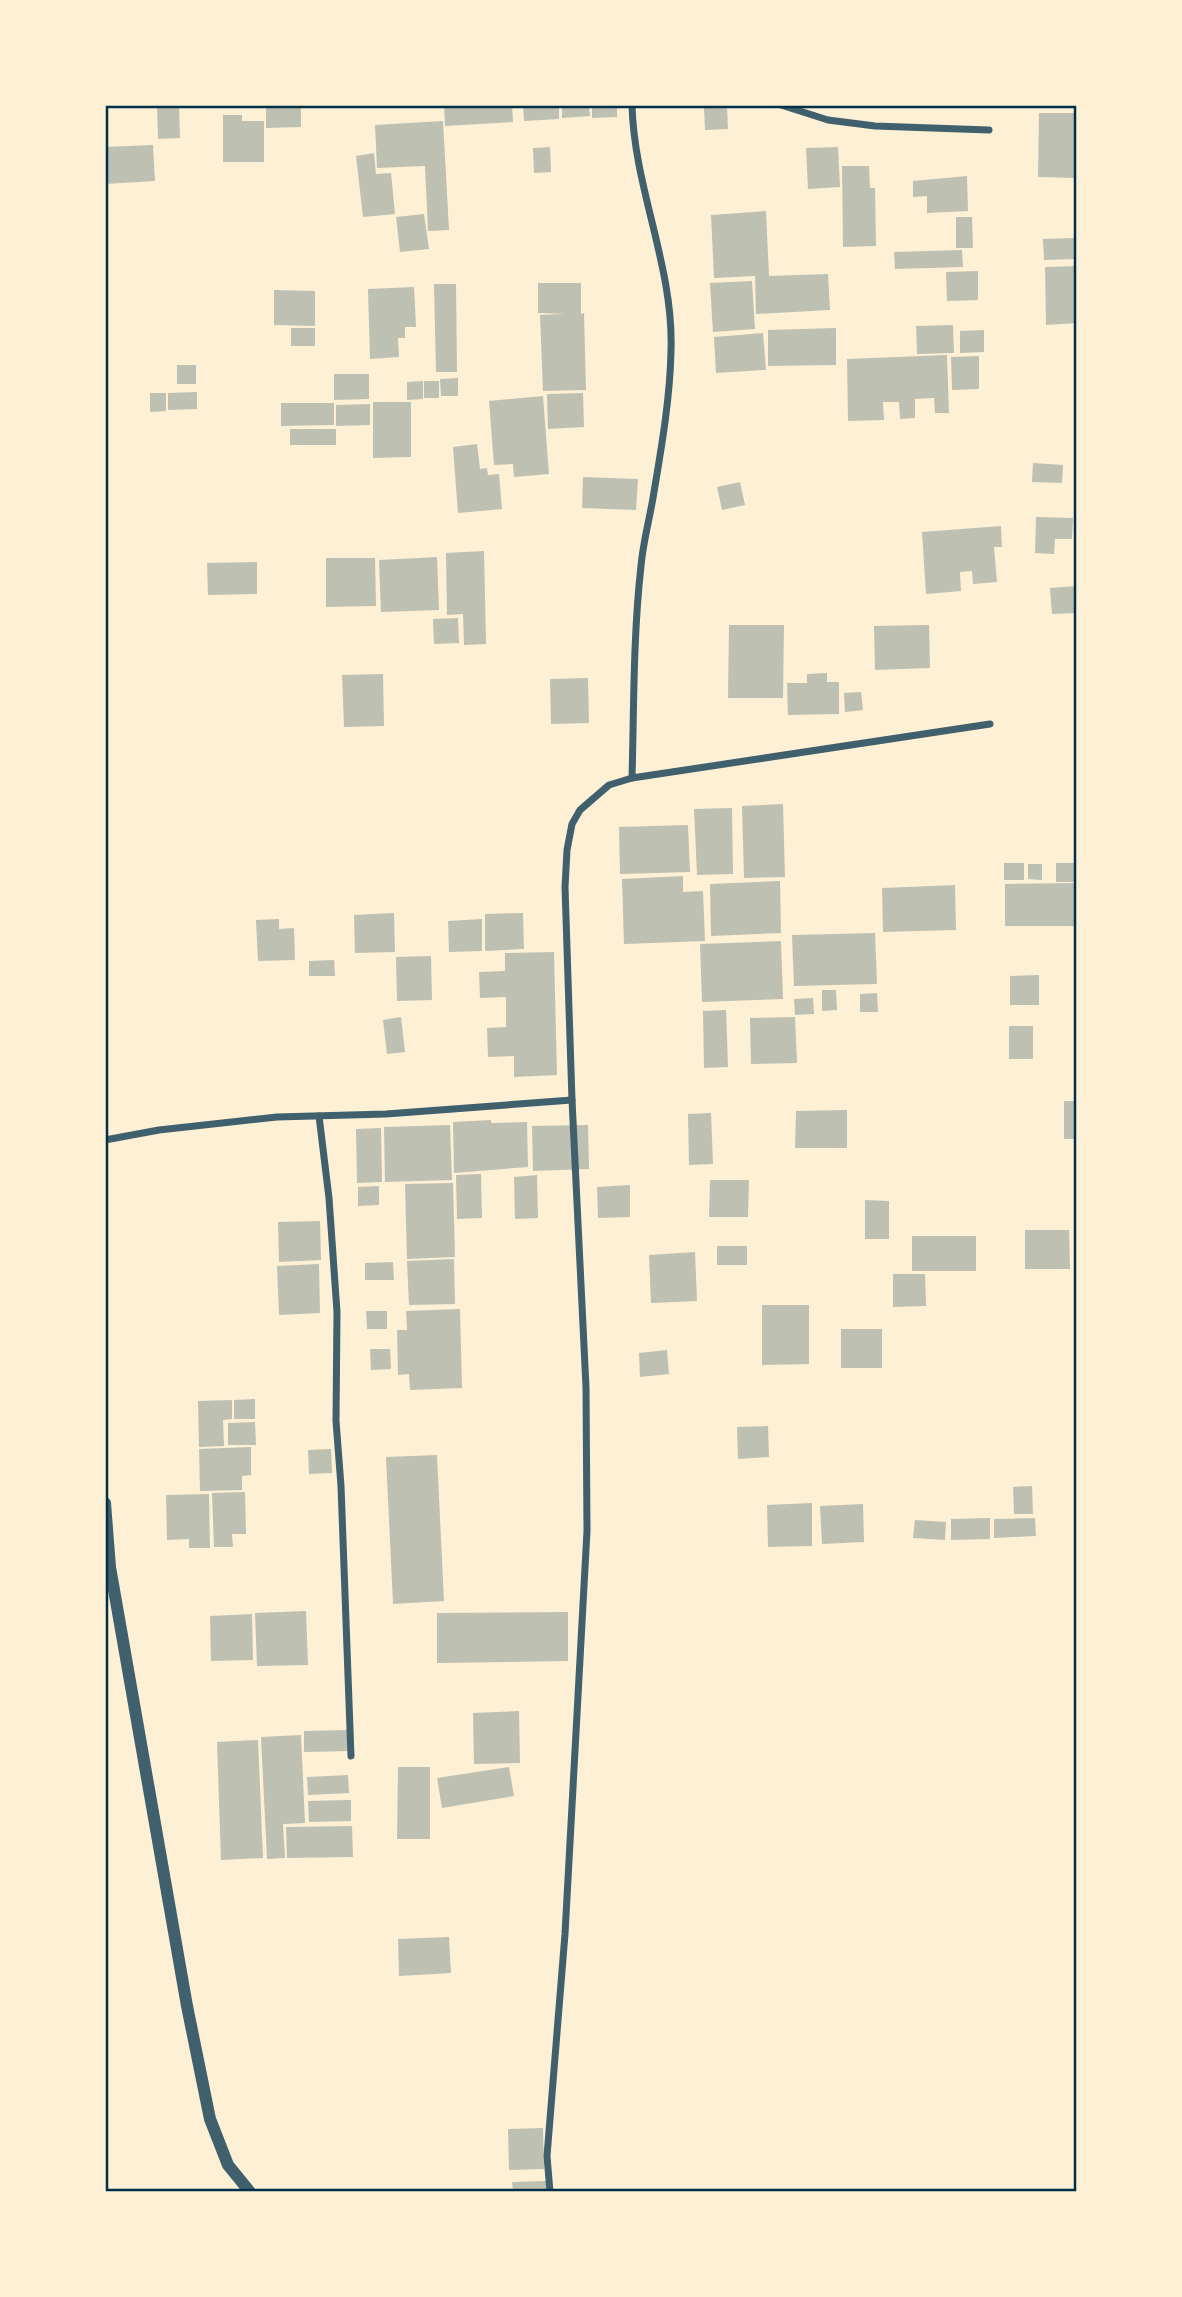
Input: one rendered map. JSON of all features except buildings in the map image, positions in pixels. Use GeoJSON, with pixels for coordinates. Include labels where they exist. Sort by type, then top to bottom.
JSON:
{"type":"FeatureCollection","features":[{"type":"Feature","properties":{"kind":"street"},"geometry":{"type":"LineString","coordinates":[[632,105],[632,127],[657,238],[671,348],[666,410],[641,564],[635,635],[632,778]]}},
{"type":"Feature","properties":{"kind":"street"},"geometry":{"type":"LineString","coordinates":[[781,105],[828,120],[875,126],[989,130]]}},
{"type":"Feature","properties":{"kind":"street"},"geometry":{"type":"LineString","coordinates":[[550,2192],[547,2156],[565,1934],[587,1531],[586,1387],[565,887],[566,850],[572,824],[580,810],[609,785],[632,778],[990,724]]}},
{"type":"Feature","properties":{"kind":"street"},"geometry":{"type":"LineString","coordinates":[[105,1140],[277,1117],[483,1108],[572,1100]]}},
{"type":"Feature","properties":{"kind":"street"},"geometry":{"type":"LineString","coordinates":[[319,1116],[329,1198],[337,1312],[336,1421],[351,1756]]}},
{"type":"Feature","properties":{"kind":"street"},"geometry":{"type":"LineString","coordinates":[[105,1503],[110,1567],[187,2006],[210,2119],[229,2165],[250,2192]]}}]}
